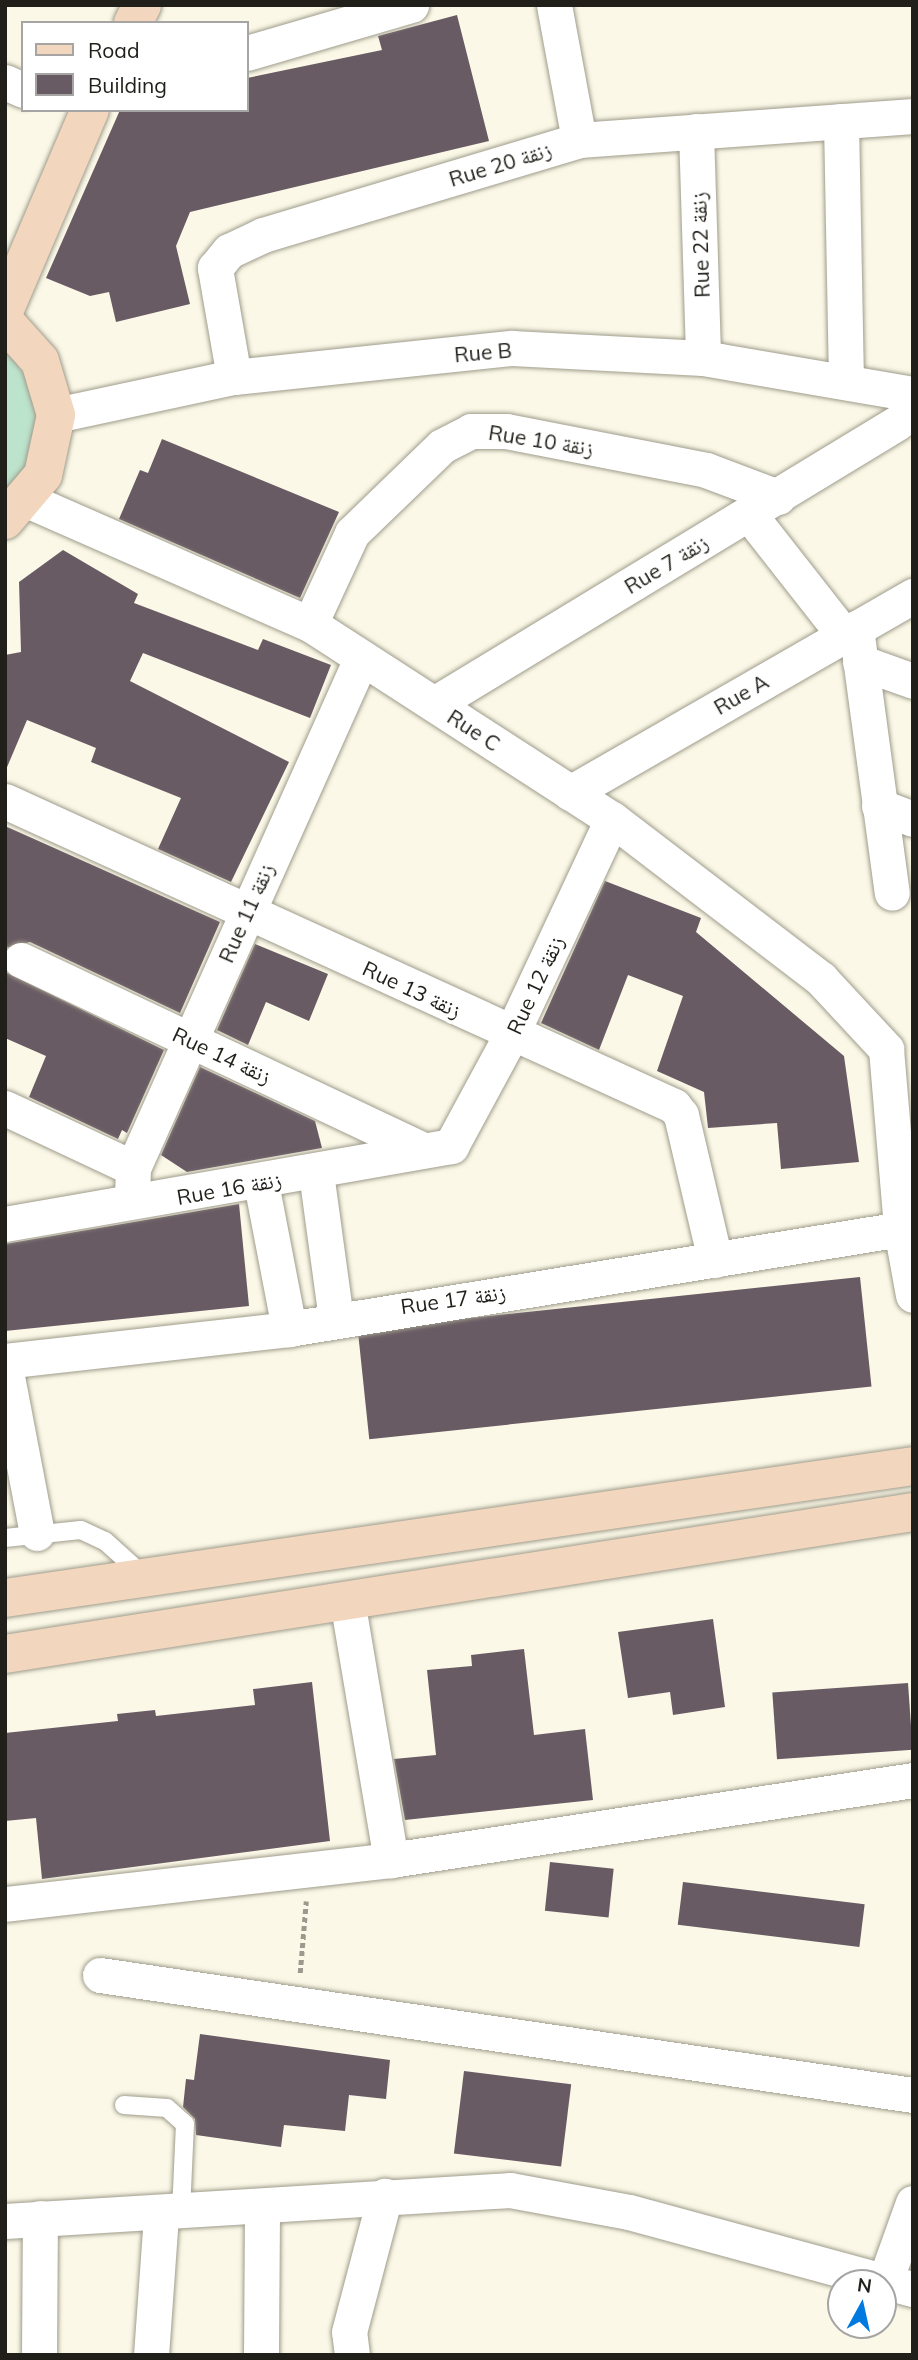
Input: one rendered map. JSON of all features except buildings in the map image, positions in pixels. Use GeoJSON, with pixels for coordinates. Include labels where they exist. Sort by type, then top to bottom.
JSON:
{"type":"FeatureCollection","features":[{"type":"Feature","properties":{"kind":"street"},"geometry":{"type":"LineString","coordinates":[[134,21],[142,5]]}},
{"type":"Feature","properties":{"kind":"street"},"geometry":{"type":"LineString","coordinates":[[248,53],[376,10],[411,5]]}},
{"type":"Feature","properties":{"kind":"street"},"geometry":{"type":"LineString","coordinates":[[554,5],[579,140]]}},
{"type":"Feature","properties":{"kind":"street"},"geometry":{"type":"LineString","coordinates":[[5,82],[21,89]]}},
{"type":"Feature","properties":{"kind":"street"},"geometry":{"type":"LineString","coordinates":[[5,309],[83,112]]}},
{"type":"Feature","properties":{"kind":"street","name":"Rue 20 زنقة"},"geometry":{"type":"LineString","coordinates":[[234,377],[216,291],[215,268],[229,251],[262,235],[579,140],[913,116]]}},
{"type":"Feature","properties":{"kind":"street"},"geometry":{"type":"LineString","coordinates":[[841,121],[846,382]]}},
{"type":"Feature","properties":{"kind":"street","name":"Rue 22 زنقة"},"geometry":{"type":"LineString","coordinates":[[696,131],[703,358]]}},
{"type":"Feature","properties":{"kind":"street"},"geometry":{"type":"LineString","coordinates":[[5,322],[40,360],[55,415],[50,455],[16,510]]}},
{"type":"Feature","properties":{"kind":"street","name":"Rue B"},"geometry":{"type":"LineString","coordinates":[[55,415],[234,377],[512,348],[703,358],[846,382],[905,409]]}},
{"type":"Feature","properties":{"kind":"street","name":"Rue 7 زنقة"},"geometry":{"type":"LineString","coordinates":[[433,704],[764,505],[905,409]]}},
{"type":"Feature","properties":{"kind":"street","name":"Rue 10 زنقة"},"geometry":{"type":"LineString","coordinates":[[310,624],[352,533],[442,446],[471,431],[506,431],[706,470],[764,505]]}},
{"type":"Feature","properties":{"kind":"street"},"geometry":{"type":"LineString","coordinates":[[764,505],[853,642],[913,681]]}},
{"type":"Feature","properties":{"kind":"street","name":"Rue C"},"geometry":{"type":"LineString","coordinates":[[16,510],[310,624],[612,819],[821,979],[877,1032],[892,1074],[901,1229]]}},
{"type":"Feature","properties":{"kind":"street","name":"Rue A"},"geometry":{"type":"LineString","coordinates":[[570,793],[853,642],[913,596]]}},
{"type":"Feature","properties":{"kind":"street"},"geometry":{"type":"LineString","coordinates":[[853,642],[892,893]]}},
{"type":"Feature","properties":{"kind":"street","name":"Rue 11 زنقة"},"geometry":{"type":"LineString","coordinates":[[133,1168],[361,659]]}},
{"type":"Feature","properties":{"kind":"street","name":"Rue 13 زنقة"},"geometry":{"type":"LineString","coordinates":[[5,801],[512,1035],[674,1106],[681,1115],[715,1260]]}},
{"type":"Feature","properties":{"kind":"street"},"geometry":{"type":"LineString","coordinates":[[879,806],[913,818]]}},
{"type":"Feature","properties":{"kind":"street","name":"Rue 12 زنقة"},"geometry":{"type":"LineString","coordinates":[[437,1148],[512,1035],[612,819]]}},
{"type":"Feature","properties":{"kind":"street","name":"Rue 14 زنقة"},"geometry":{"type":"LineString","coordinates":[[21,960],[191,1040],[437,1148]]}},
{"type":"Feature","properties":{"kind":"street"},"geometry":{"type":"LineString","coordinates":[[5,1108],[133,1168],[131,1205]]}},
{"type":"Feature","properties":{"kind":"street","name":"Rue 16 زنقة"},"geometry":{"type":"LineString","coordinates":[[5,1224],[261,1184],[437,1148]]}},
{"type":"Feature","properties":{"kind":"street"},"geometry":{"type":"LineString","coordinates":[[316,1173],[336,1319]]}},
{"type":"Feature","properties":{"kind":"street"},"geometry":{"type":"LineString","coordinates":[[261,1184],[289,1329]]}},
{"type":"Feature","properties":{"kind":"street"},"geometry":{"type":"LineString","coordinates":[[901,1229],[913,1296]]}},
{"type":"Feature","properties":{"kind":"street","name":"Rue 17 زنقة"},"geometry":{"type":"LineString","coordinates":[[5,1361],[289,1329],[336,1319],[901,1229]]}},
{"type":"Feature","properties":{"kind":"street"},"geometry":{"type":"LineString","coordinates":[[5,1366],[21,1536]]}},
{"type":"Feature","properties":{"kind":"street"},"geometry":{"type":"LineString","coordinates":[[5,1598],[913,1466]]}},
{"type":"Feature","properties":{"kind":"street"},"geometry":{"type":"LineString","coordinates":[[5,1654],[913,1512]]}},
{"type":"Feature","properties":{"kind":"street"},"geometry":{"type":"LineString","coordinates":[[347,1600],[391,1860]]}},
{"type":"Feature","properties":{"kind":"street"},"geometry":{"type":"LineString","coordinates":[[5,1904],[391,1860],[913,1780]]}},
{"type":"Feature","properties":{"kind":"street"},"geometry":{"type":"LineString","coordinates":[[100,1975],[913,2095]]}},
{"type":"Feature","properties":{"kind":"street"},"geometry":{"type":"LineString","coordinates":[[5,2221],[171,2214],[385,2196],[510,2190],[629,2212],[899,2285],[913,2203]]}},
{"type":"Feature","properties":{"kind":"street"},"geometry":{"type":"LineString","coordinates":[[352,2355],[349,2332],[385,2196]]}},
{"type":"Feature","properties":{"kind":"street"},"geometry":{"type":"LineString","coordinates":[[261,2355],[262,2207]]}},
{"type":"Feature","properties":{"kind":"street"},"geometry":{"type":"LineString","coordinates":[[151,2355],[171,2214]]}},
{"type":"Feature","properties":{"kind":"street"},"geometry":{"type":"LineString","coordinates":[[39,2355],[40,2218]]}},
{"type":"Feature","properties":{"kind":"lane"},"geometry":{"type":"LineString","coordinates":[[21,1536],[92,1534],[145,1577]]}},
{"type":"Feature","properties":{"kind":"lane"},"geometry":{"type":"LineString","coordinates":[[124,2105],[167,2108],[185,2124],[171,2214]]}},
{"type":"Feature","properties":{"kind":"path"},"geometry":{"type":"LineString","coordinates":[[297,2004],[309,1869]]}},
{"type":"Feature","properties":{"kind":"green space"},"geometry":{"type":"Polygon","coordinates":[[[5,348],[31,384],[38,419],[34,454],[5,500],[5,348]]]}}]}
